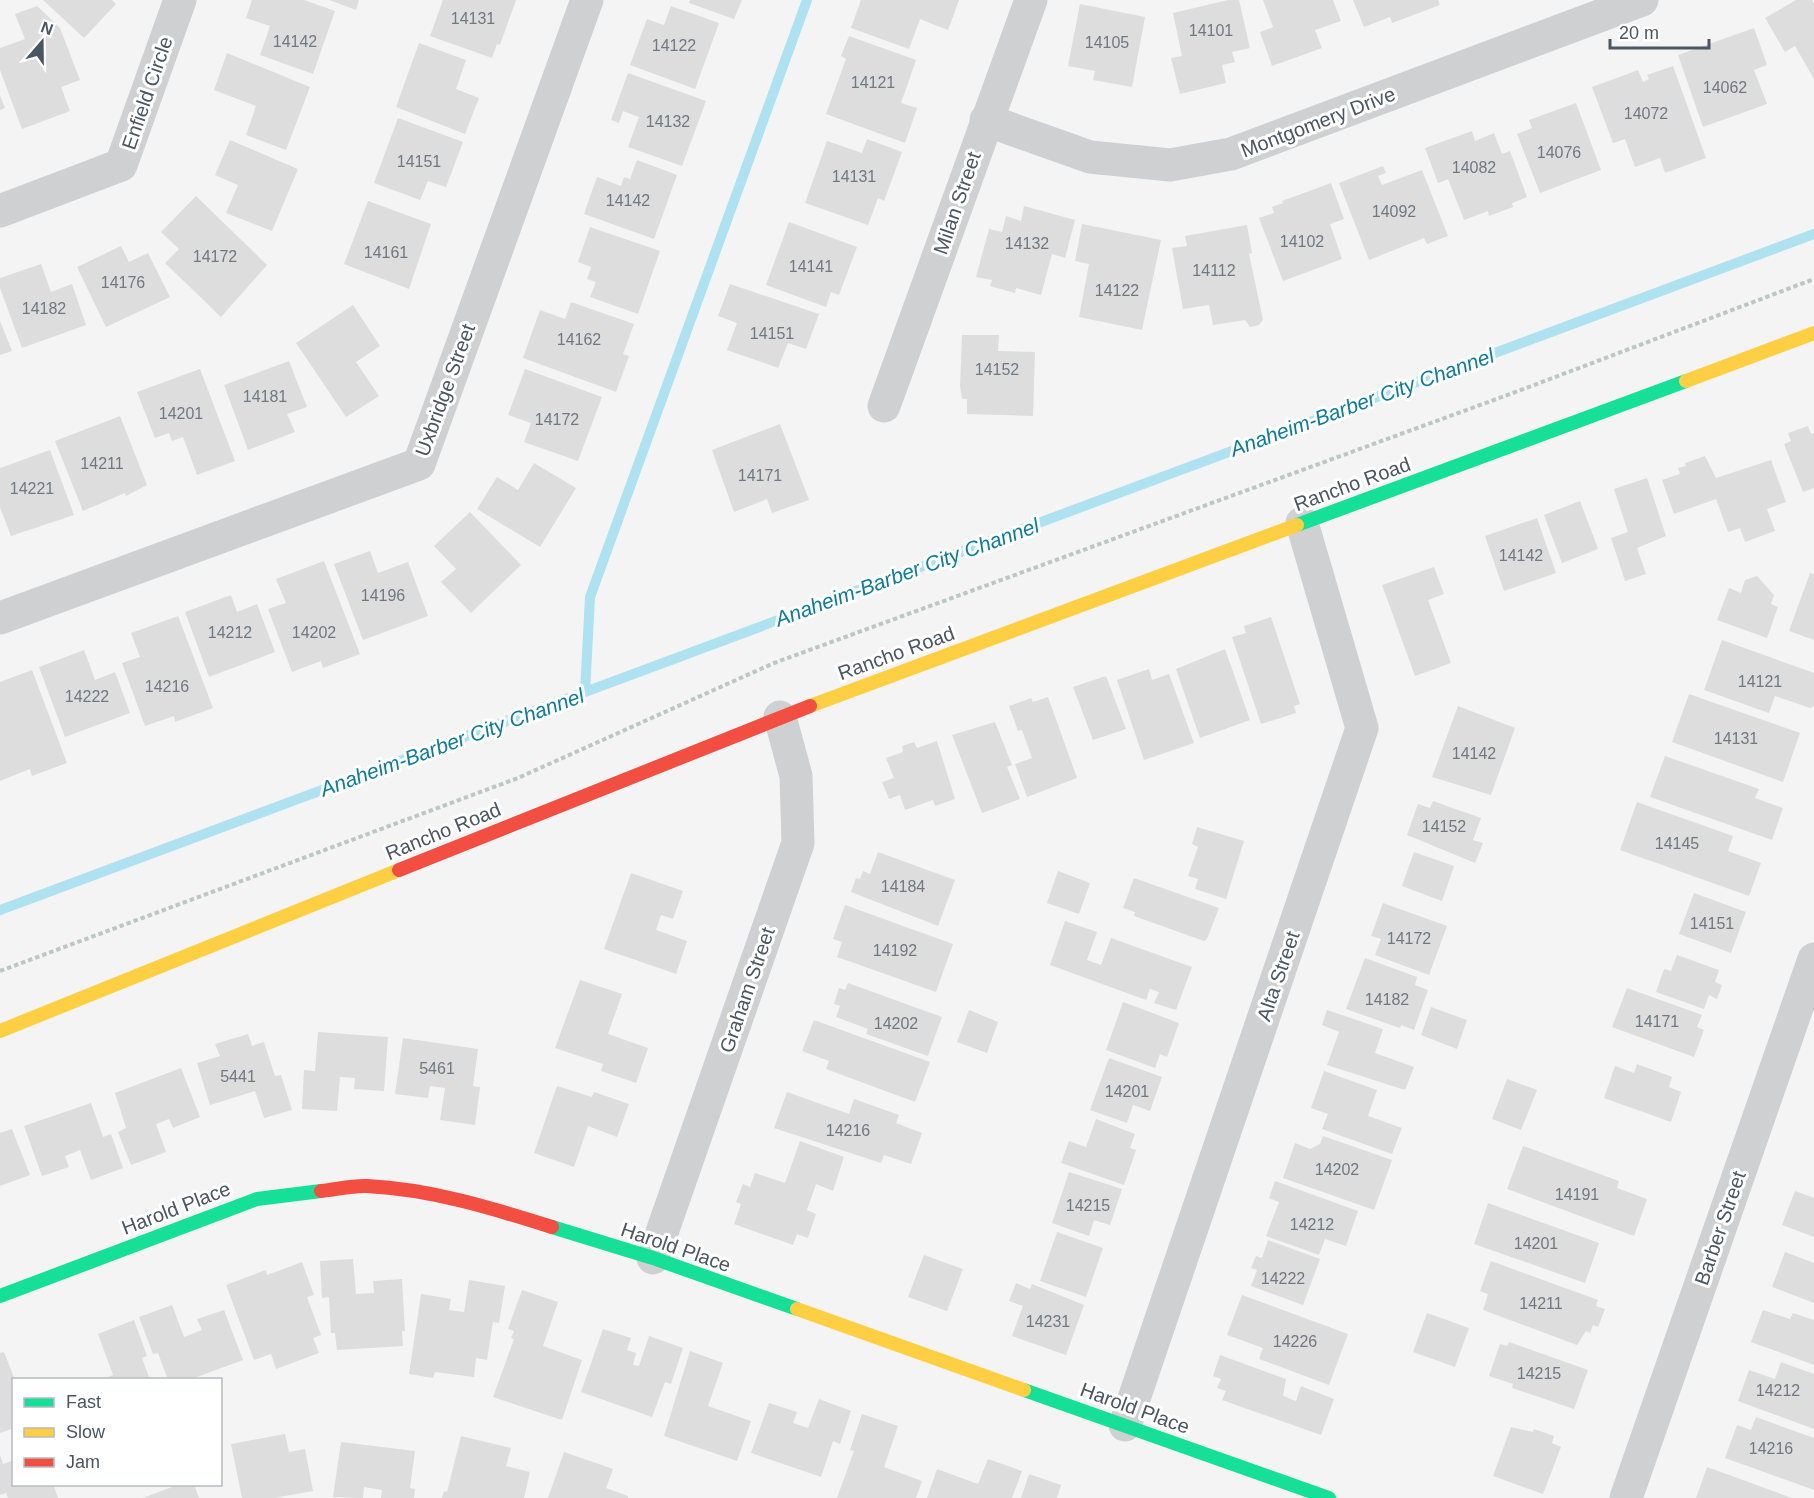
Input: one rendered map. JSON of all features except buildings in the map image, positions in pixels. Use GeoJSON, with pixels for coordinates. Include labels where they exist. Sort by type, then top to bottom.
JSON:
{"type":"FeatureCollection","features":[{"type":"Feature","properties":{"kind":"street","name":"Enfield Circle"},"geometry":{"type":"LineString","coordinates":[[0,211],[121,165],[180,0]]}},
{"type":"Feature","properties":{"kind":"street","name":"Uxbridge Street"},"geometry":{"type":"LineString","coordinates":[[0,618],[419,464],[586,0]]}},
{"type":"Feature","properties":{"kind":"street","name":"Milan Street"},"geometry":{"type":"LineString","coordinates":[[884,406],[1031,0]]}},
{"type":"Feature","properties":{"kind":"street","name":"Montgomery Drive"},"geometry":{"type":"LineString","coordinates":[[986,120],[1090,157],[1170,165],[1231,154],[1642,0]]}},
{"type":"Feature","properties":{"kind":"street","name":"Rancho Road"},"geometry":{"type":"LineString","coordinates":[[0,1031],[780,717],[1814,333]]}},
{"type":"Feature","properties":{"kind":"street","name":"Alta Street"},"geometry":{"type":"LineString","coordinates":[[1125,1425],[1362,728],[1302,523]]}},
{"type":"Feature","properties":{"kind":"street","name":"Graham Street"},"geometry":{"type":"LineString","coordinates":[[653,1258],[798,843],[796,776],[780,717]]}},
{"type":"Feature","properties":{"kind":"street","name":"Barber Street"},"geometry":{"type":"LineString","coordinates":[[1626,1498],[1814,959]]}},
{"type":"Feature","properties":{"kind":"street","name":"Harold Place"},"geometry":{"type":"LineString","coordinates":[[0,1296],[257,1199],[365,1186],[426,1194],[498,1210],[653,1258],[1329,1498]]}},
{"type":"Feature","properties":{"kind":"path"},"geometry":{"type":"LineString","coordinates":[[0,971],[518,778],[774,663],[1513,393],[1814,279]]}},
{"type":"Feature","properties":{"kind":"waterway"},"geometry":{"type":"LineString","coordinates":[[585,692],[590,597],[807,0]]}},
{"type":"Feature","properties":{"kind":"waterway","name":"Anaheim-Barber City Channel"},"geometry":{"type":"LineString","coordinates":[[0,910],[1814,234]]}},
{"type":"Feature","properties":{"kind":"traffic: fast"},"geometry":{"type":"LineString","coordinates":[[1297,525],[1686,381]]}},
{"type":"Feature","properties":{"kind":"traffic: fast"},"geometry":{"type":"LineString","coordinates":[[0,1296],[257,1199],[321,1191]]}},
{"type":"Feature","properties":{"kind":"traffic: fast"},"geometry":{"type":"LineString","coordinates":[[552,1227],[653,1258],[797,1309]]}},
{"type":"Feature","properties":{"kind":"traffic: fast"},"geometry":{"type":"LineString","coordinates":[[1024,1390],[1329,1498]]}},
{"type":"Feature","properties":{"kind":"traffic: slow"},"geometry":{"type":"LineString","coordinates":[[1686,381],[1814,333]]}},
{"type":"Feature","properties":{"kind":"traffic: slow"},"geometry":{"type":"LineString","coordinates":[[810,706],[1297,525]]}},
{"type":"Feature","properties":{"kind":"traffic: slow"},"geometry":{"type":"LineString","coordinates":[[0,1031],[399,870]]}},
{"type":"Feature","properties":{"kind":"traffic: slow"},"geometry":{"type":"LineString","coordinates":[[797,1309],[1024,1390]]}},
{"type":"Feature","properties":{"kind":"traffic: jam"},"geometry":{"type":"LineString","coordinates":[[399,870],[810,706]]}},
{"type":"Feature","properties":{"kind":"traffic: jam"},"geometry":{"type":"LineString","coordinates":[[321,1191],[361,1186],[414,1191],[484,1206],[552,1227]]}}]}
